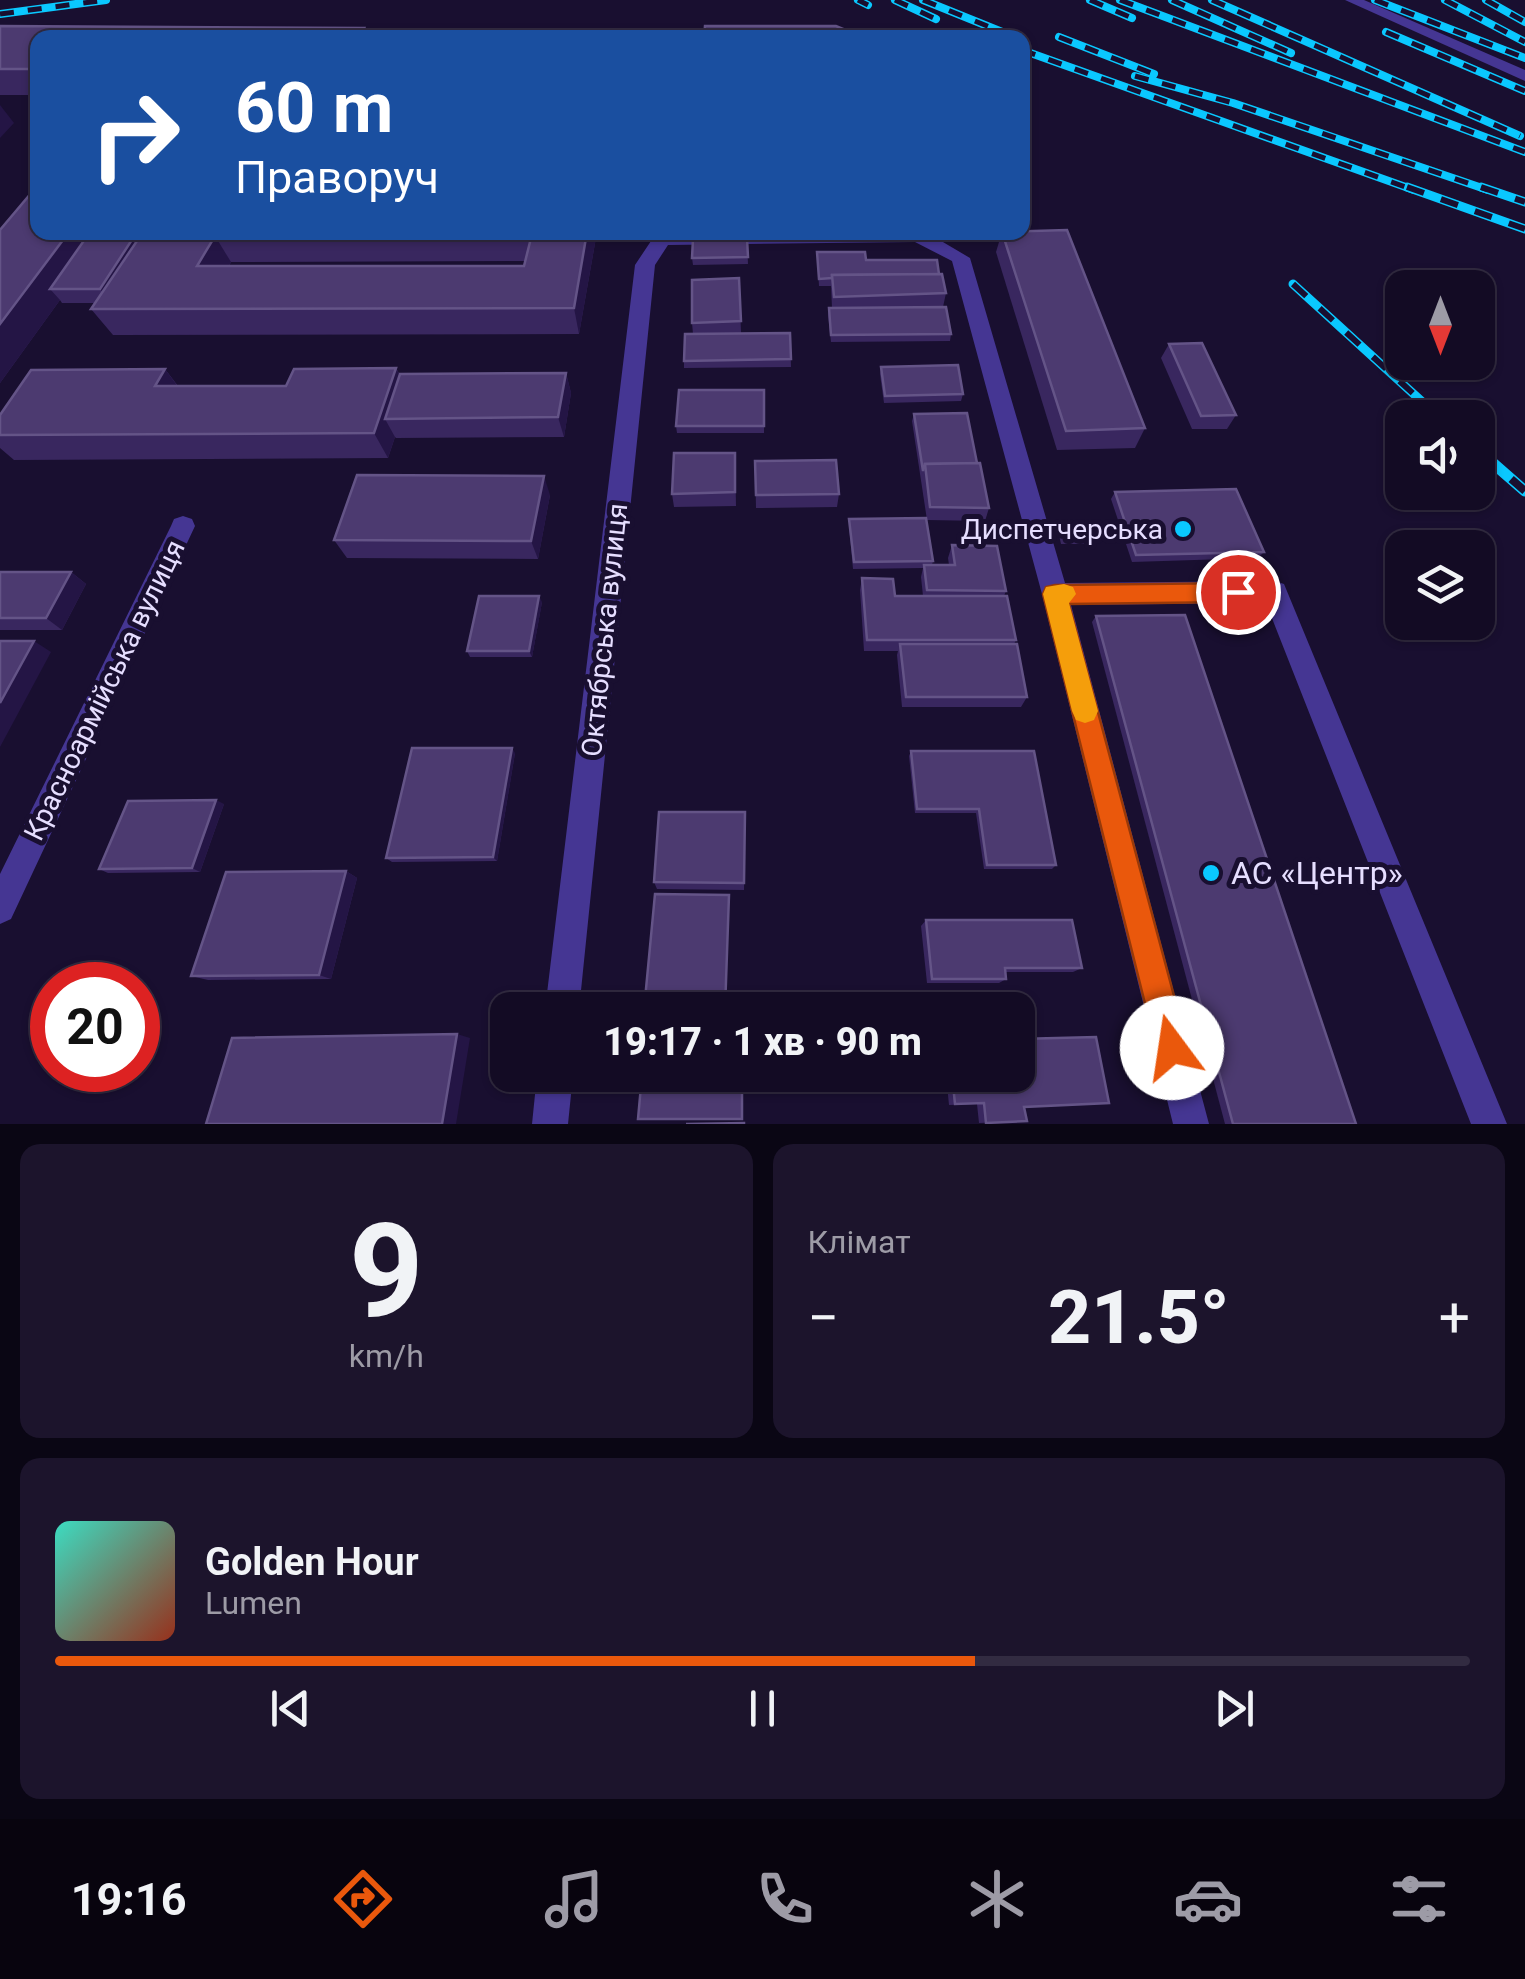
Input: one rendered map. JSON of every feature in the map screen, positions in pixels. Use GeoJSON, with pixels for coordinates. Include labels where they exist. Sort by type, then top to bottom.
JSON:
{"type":"FeatureCollection","features":[{"type":"Feature","properties":{"kind":"street"},"geometry":{"type":"LineString","coordinates":[[1352,0],[1525,76]]}},
{"type":"Feature","properties":{"kind":"street"},"geometry":{"type":"LineString","coordinates":[[658,241],[710,240]]}},
{"type":"Feature","properties":{"kind":"street"},"geometry":{"type":"LineString","coordinates":[[926,240],[961,258],[1055,594],[1191,1124]]}},
{"type":"Feature","properties":{"kind":"street","name":"Октябрська вулиця"},"geometry":{"type":"LineString","coordinates":[[564,992],[645,265],[658,241]]}},
{"type":"Feature","properties":{"kind":"street","name":"Красноармійська вулиця"},"geometry":{"type":"LineString","coordinates":[[0,908],[182,526]]}},
{"type":"Feature","properties":{"kind":"street"},"geometry":{"type":"LineString","coordinates":[[1055,594],[1275,592],[1489,1124]]}},
{"type":"Feature","properties":{"kind":"street"},"geometry":{"type":"LineString","coordinates":[[550,1124],[553,1092]]}},
{"type":"Feature","properties":{"kind":"building"},"geometry":{"type":"Polygon","coordinates":[[[0,26],[364,28],[30,30],[30,69],[0,69],[0,26]]]}},
{"type":"Feature","properties":{"kind":"building"},"geometry":{"type":"Polygon","coordinates":[[[705,26],[836,26],[846,30],[705,30],[705,26]]]}},
{"type":"Feature","properties":{"kind":"building"},"geometry":{"type":"Polygon","coordinates":[[[30,194],[30,240],[63,240],[0,324],[0,230],[30,194]]]}},
{"type":"Feature","properties":{"kind":"building"},"geometry":{"type":"Polygon","coordinates":[[[1067,230],[1145,428],[1066,431],[1005,240],[1030,240],[1030,231],[1067,230]]]}},
{"type":"Feature","properties":{"kind":"building"},"geometry":{"type":"Polygon","coordinates":[[[84,240],[132,240],[100,289],[50,289],[84,240]]]}},
{"type":"Feature","properties":{"kind":"building"},"geometry":{"type":"Polygon","coordinates":[[[138,240],[213,240],[197,266],[524,266],[530,240],[586,240],[574,308],[91,309],[138,240]]]}},
{"type":"Feature","properties":{"kind":"building"},"geometry":{"type":"Polygon","coordinates":[[[693,240],[747,240],[748,257],[692,258],[693,240]]]}},
{"type":"Feature","properties":{"kind":"building"},"geometry":{"type":"Polygon","coordinates":[[[817,252],[865,252],[866,260],[937,260],[939,274],[832,275],[819,279],[817,252]]]}},
{"type":"Feature","properties":{"kind":"building"},"geometry":{"type":"Polygon","coordinates":[[[942,274],[946,293],[834,297],[832,275],[942,274]]]}},
{"type":"Feature","properties":{"kind":"building"},"geometry":{"type":"Polygon","coordinates":[[[739,278],[741,321],[692,323],[692,280],[739,278]]]}},
{"type":"Feature","properties":{"kind":"building"},"geometry":{"type":"Polygon","coordinates":[[[946,307],[951,334],[831,335],[829,308],[946,307]]]}},
{"type":"Feature","properties":{"kind":"building"},"geometry":{"type":"Polygon","coordinates":[[[790,333],[791,359],[684,361],[685,334],[790,333]]]}},
{"type":"Feature","properties":{"kind":"building"},"geometry":{"type":"Polygon","coordinates":[[[1202,343],[1236,415],[1201,416],[1169,344],[1202,343]]]}},
{"type":"Feature","properties":{"kind":"building"},"geometry":{"type":"Polygon","coordinates":[[[958,365],[963,394],[885,396],[881,367],[958,365]]]}},
{"type":"Feature","properties":{"kind":"building"},"geometry":{"type":"Polygon","coordinates":[[[396,368],[374,433],[0,435],[0,415],[31,370],[165,369],[155,386],[286,386],[294,369],[396,368]]]}},
{"type":"Feature","properties":{"kind":"building"},"geometry":{"type":"Polygon","coordinates":[[[566,373],[558,417],[385,419],[400,374],[566,373]]]}},
{"type":"Feature","properties":{"kind":"building"},"geometry":{"type":"Polygon","coordinates":[[[679,390],[764,390],[764,426],[676,426],[679,390]]]}},
{"type":"Feature","properties":{"kind":"building"},"geometry":{"type":"Polygon","coordinates":[[[967,413],[977,463],[925,464],[923,471],[914,414],[967,413]]]}},
{"type":"Feature","properties":{"kind":"building"},"geometry":{"type":"Polygon","coordinates":[[[674,453],[735,453],[735,492],[672,494],[674,453]]]}},
{"type":"Feature","properties":{"kind":"building"},"geometry":{"type":"Polygon","coordinates":[[[836,460],[839,494],[756,495],[755,461],[836,460]]]}},
{"type":"Feature","properties":{"kind":"building"},"geometry":{"type":"Polygon","coordinates":[[[980,463],[989,508],[930,507],[925,464],[980,463]]]}},
{"type":"Feature","properties":{"kind":"building"},"geometry":{"type":"Polygon","coordinates":[[[357,475],[544,476],[531,541],[334,540],[357,475]]]}},
{"type":"Feature","properties":{"kind":"building","name":"Диспетчерська"},"geometry":{"type":"Polygon","coordinates":[[[1236,489],[1264,552],[1136,555],[1115,492],[1236,489]]]}},
{"type":"Feature","properties":{"kind":"building"},"geometry":{"type":"Polygon","coordinates":[[[926,518],[933,561],[854,562],[849,519],[926,518]]]}},
{"type":"Feature","properties":{"kind":"building"},"geometry":{"type":"Polygon","coordinates":[[[1094,523],[1098,537],[1065,538],[1061,524],[1094,523]]]}},
{"type":"Feature","properties":{"kind":"building"},"geometry":{"type":"Polygon","coordinates":[[[952,545],[997,546],[1006,591],[927,590],[924,565],[955,565],[952,545]]]}},
{"type":"Feature","properties":{"kind":"building"},"geometry":{"type":"Polygon","coordinates":[[[0,572],[71,572],[46,618],[0,618],[0,572]]]}},
{"type":"Feature","properties":{"kind":"building"},"geometry":{"type":"Polygon","coordinates":[[[862,578],[893,579],[895,596],[1007,596],[1016,640],[867,640],[862,578]]]}},
{"type":"Feature","properties":{"kind":"building"},"geometry":{"type":"Polygon","coordinates":[[[479,596],[539,596],[529,651],[467,651],[479,596]]]}},
{"type":"Feature","properties":{"kind":"building","name":"АС «Центр»"},"geometry":{"type":"Polygon","coordinates":[[[1185,615],[1356,1124],[1233,1124],[1096,616],[1185,615]]]}},
{"type":"Feature","properties":{"kind":"building"},"geometry":{"type":"Polygon","coordinates":[[[0,641],[34,641],[0,703],[0,641]]]}},
{"type":"Feature","properties":{"kind":"building"},"geometry":{"type":"Polygon","coordinates":[[[900,644],[1017,644],[1027,697],[906,697],[900,644]]]}},
{"type":"Feature","properties":{"kind":"building"},"geometry":{"type":"Polygon","coordinates":[[[412,748],[512,748],[493,857],[386,858],[412,748]]]}},
{"type":"Feature","properties":{"kind":"building"},"geometry":{"type":"Polygon","coordinates":[[[911,751],[1034,751],[1056,865],[987,865],[979,809],[917,809],[911,751]]]}},
{"type":"Feature","properties":{"kind":"building"},"geometry":{"type":"Polygon","coordinates":[[[216,800],[192,868],[99,869],[128,801],[216,800]]]}},
{"type":"Feature","properties":{"kind":"building"},"geometry":{"type":"Polygon","coordinates":[[[659,812],[745,812],[744,883],[654,882],[659,812]]]}},
{"type":"Feature","properties":{"kind":"building"},"geometry":{"type":"Polygon","coordinates":[[[346,871],[319,975],[191,976],[226,872],[346,871]]]}},
{"type":"Feature","properties":{"kind":"building"},"geometry":{"type":"Polygon","coordinates":[[[655,894],[729,895],[726,992],[646,992],[655,894]]]}},
{"type":"Feature","properties":{"kind":"building"},"geometry":{"type":"Polygon","coordinates":[[[926,920],[1072,920],[1082,968],[1005,968],[1006,979],[932,979],[926,920]]]}},
{"type":"Feature","properties":{"kind":"building"},"geometry":{"type":"Polygon","coordinates":[[[457,1034],[442,1124],[206,1124],[232,1038],[457,1034]]]}},
{"type":"Feature","properties":{"kind":"building"},"geometry":{"type":"Polygon","coordinates":[[[1096,1037],[1109,1103],[1024,1107],[1027,1121],[986,1123],[984,1103],[955,1104],[954,1092],[1035,1092],[1035,1039],[1096,1037]]]}},
{"type":"Feature","properties":{"kind":"building"},"geometry":{"type":"Polygon","coordinates":[[[640,1092],[742,1092],[742,1119],[638,1119],[640,1092]]]}},
{"type":"Feature","properties":{"kind":"railway"},"geometry":{"type":"LineString","coordinates":[[0,14],[106,0]]}},
{"type":"Feature","properties":{"kind":"railway"},"geometry":{"type":"LineString","coordinates":[[858,0],[868,5]]}},
{"type":"Feature","properties":{"kind":"railway"},"geometry":{"type":"LineString","coordinates":[[895,0],[936,19]]}},
{"type":"Feature","properties":{"kind":"railway"},"geometry":{"type":"LineString","coordinates":[[923,0],[997,30]]}},
{"type":"Feature","properties":{"kind":"railway"},"geometry":{"type":"LineString","coordinates":[[1090,0],[1132,18]]}},
{"type":"Feature","properties":{"kind":"railway"},"geometry":{"type":"LineString","coordinates":[[1120,0],[1525,152]]}},
{"type":"Feature","properties":{"kind":"railway"},"geometry":{"type":"LineString","coordinates":[[1172,0],[1291,53]]}},
{"type":"Feature","properties":{"kind":"railway"},"geometry":{"type":"LineString","coordinates":[[1212,0],[1520,136]]}},
{"type":"Feature","properties":{"kind":"railway"},"geometry":{"type":"LineString","coordinates":[[1375,0],[1525,58]]}},
{"type":"Feature","properties":{"kind":"railway"},"geometry":{"type":"LineString","coordinates":[[1445,0],[1525,42]]}},
{"type":"Feature","properties":{"kind":"railway"},"geometry":{"type":"LineString","coordinates":[[1486,0],[1525,22]]}},
{"type":"Feature","properties":{"kind":"railway"},"geometry":{"type":"LineString","coordinates":[[1386,32],[1525,91]]}},
{"type":"Feature","properties":{"kind":"railway"},"geometry":{"type":"LineString","coordinates":[[1059,37],[1154,74]]}},
{"type":"Feature","properties":{"kind":"railway"},"geometry":{"type":"LineString","coordinates":[[1030,53],[1414,190]]}},
{"type":"Feature","properties":{"kind":"railway"},"geometry":{"type":"LineString","coordinates":[[1135,76],[1233,103],[1488,190]]}},
{"type":"Feature","properties":{"kind":"railway"},"geometry":{"type":"LineString","coordinates":[[1407,187],[1525,229]]}},
{"type":"Feature","properties":{"kind":"railway"},"geometry":{"type":"LineString","coordinates":[[1481,187],[1525,202]]}},
{"type":"Feature","properties":{"kind":"railway"},"geometry":{"type":"LineString","coordinates":[[1293,284],[1420,400]]}},
{"type":"Feature","properties":{"kind":"railway"},"geometry":{"type":"LineString","coordinates":[[1495,465],[1525,491]]}},
{"type":"Feature","properties":{"kind":"slow traffic"},"geometry":{"type":"LineString","coordinates":[[1064,594],[1055,594],[1085,711]]}},
{"type":"Feature","properties":{"kind":"place","name":"Диспетчерська"},"geometry":{"type":"Point","coordinates":[1183,529]}},
{"type":"Feature","properties":{"kind":"place","name":"АС «Центр»"},"geometry":{"type":"Point","coordinates":[1211,873]}},
{"type":"Feature","properties":{"kind":"route"},"geometry":{"type":"LineString","coordinates":[[1172,1048],[1055,594],[1238,592]]}}]}
